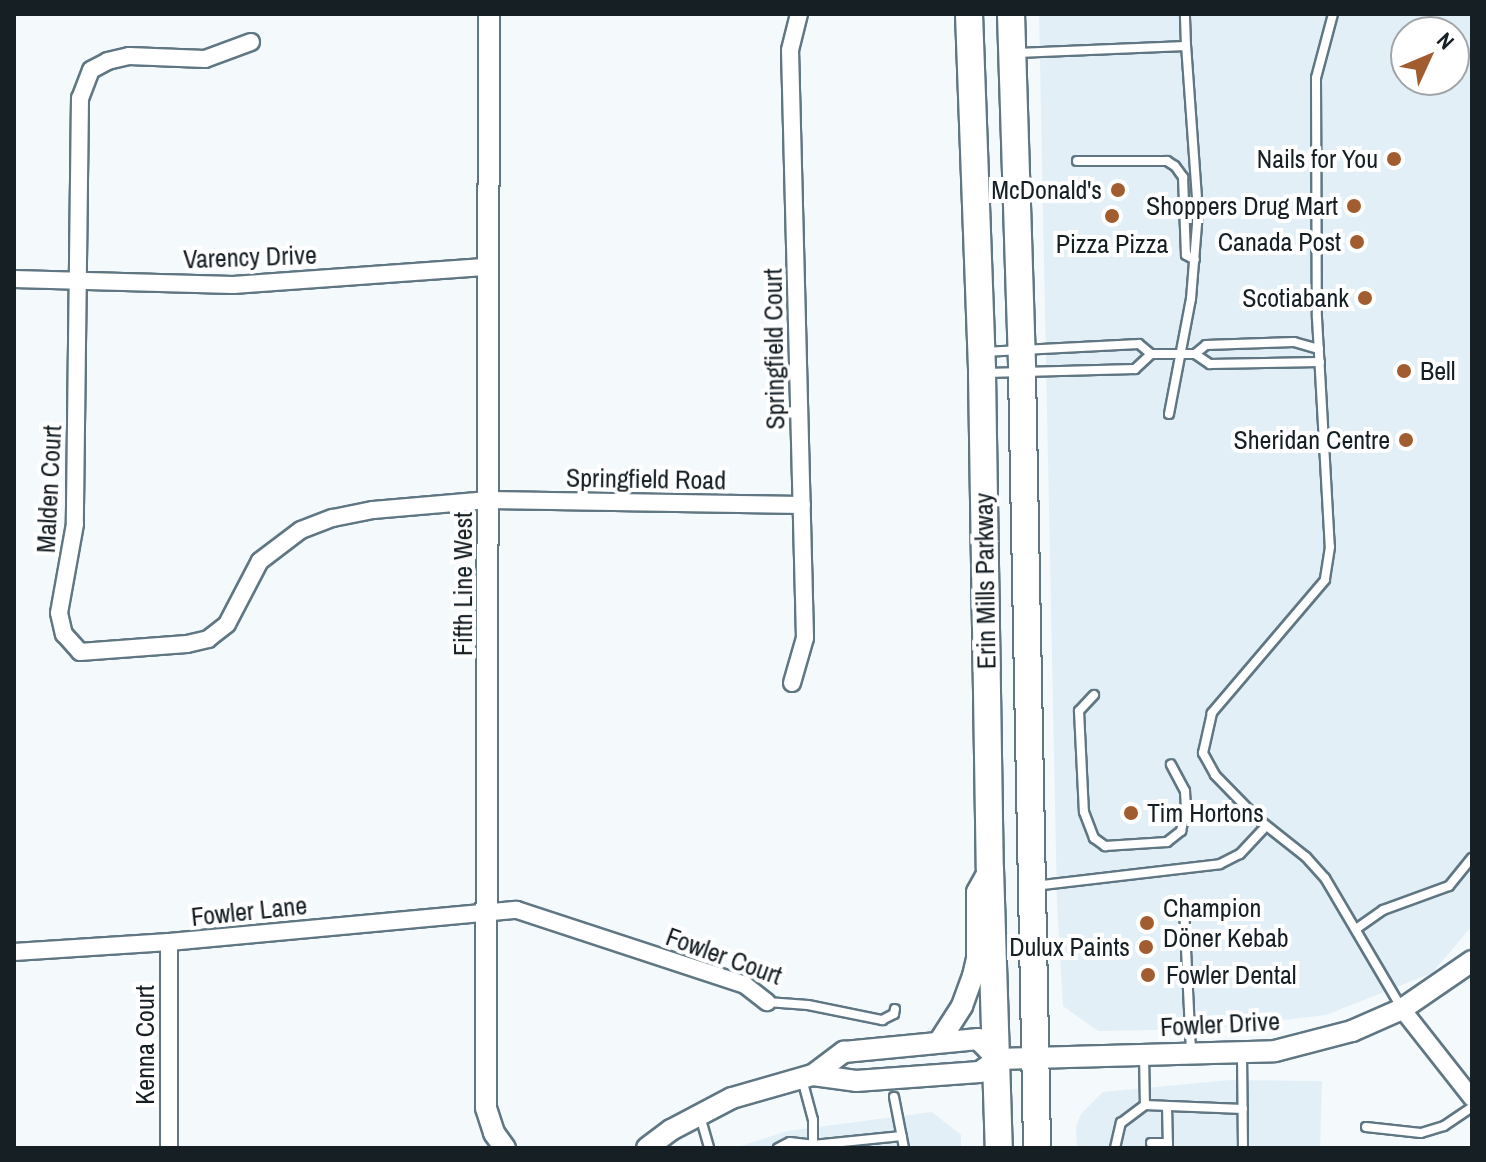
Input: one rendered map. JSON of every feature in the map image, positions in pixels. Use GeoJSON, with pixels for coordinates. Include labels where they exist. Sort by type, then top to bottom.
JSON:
{"type":"FeatureCollection","features":[{"type":"Feature","properties":{"kind":"main road","name":"Erin Mills Parkway"},"geometry":{"type":"LineString","coordinates":[[969,14],[981,363],[990,869],[999,1148]]}},
{"type":"Feature","properties":{"kind":"main road","name":"Erin Mills Parkway"},"geometry":{"type":"LineString","coordinates":[[1011,14],[1022,361],[1037,1148]]}},
{"type":"Feature","properties":{"kind":"street","name":"Fifth Line West"},"geometry":{"type":"LineString","coordinates":[[489,14],[486,1108],[494,1133],[505,1148]]}},
{"type":"Feature","properties":{"kind":"street","name":"Springfield Court"},"geometry":{"type":"LineString","coordinates":[[792,683],[805,638],[790,50],[799,14]]}},
{"type":"Feature","properties":{"kind":"street","name":"Malden Court"},"geometry":{"type":"LineString","coordinates":[[251,42],[205,59],[129,56],[91,70],[80,98],[75,524],[68,575],[60,594],[59,613],[64,634],[80,652],[187,644],[208,639],[227,624],[260,561],[311,526],[373,510],[489,500]]}},
{"type":"Feature","properties":{"kind":"street","name":"Varency Drive"},"geometry":{"type":"LineString","coordinates":[[14,279],[233,285],[487,267]]}},
{"type":"Feature","properties":{"kind":"street","name":"Springfield Road"},"geometry":{"type":"LineString","coordinates":[[489,500],[802,505]]}},
{"type":"Feature","properties":{"kind":"street"},"geometry":{"type":"LineString","coordinates":[[939,1042],[962,1006],[973,976],[977,958],[977,892],[990,869]]}},
{"type":"Feature","properties":{"kind":"street","name":"Fowler Court"},"geometry":{"type":"LineString","coordinates":[[488,912],[517,910],[745,985],[767,1002]]}},
{"type":"Feature","properties":{"kind":"street","name":"Fowler Lane"},"geometry":{"type":"LineString","coordinates":[[14,952],[169,942],[488,912]]}},
{"type":"Feature","properties":{"kind":"street","name":"Kenna Court"},"geometry":{"type":"LineString","coordinates":[[169,942],[169,1148]]}},
{"type":"Feature","properties":{"kind":"street","name":"Fowler Drive"},"geometry":{"type":"LineString","coordinates":[[997,1059],[1275,1051],[1336,1035],[1402,1009],[1472,961]]}},
{"type":"Feature","properties":{"kind":"street"},"geometry":{"type":"LineString","coordinates":[[1402,1009],[1472,1098]]}},
{"type":"Feature","properties":{"kind":"street"},"geometry":{"type":"LineString","coordinates":[[647,1148],[671,1130],[732,1098],[808,1076],[844,1052],[978,1039],[997,1059],[980,1072],[856,1081],[808,1076]]}},
{"type":"Feature","properties":{"kind":"lane"},"geometry":{"type":"LineString","coordinates":[[1169,414],[1171,386],[1181,355],[1195,260],[1197,169],[1185,14]]}},
{"type":"Feature","properties":{"kind":"lane"},"geometry":{"type":"LineString","coordinates":[[1333,14],[1316,78],[1319,349],[1330,547],[1325,580],[1212,713],[1203,753],[1215,775],[1325,878],[1402,1009]]}},
{"type":"Feature","properties":{"kind":"lane"},"geometry":{"type":"LineString","coordinates":[[1012,52],[1186,46]]}},
{"type":"Feature","properties":{"kind":"lane"},"geometry":{"type":"LineString","coordinates":[[1077,161],[1167,161],[1175,166],[1183,177],[1186,255],[1195,260]]}},
{"type":"Feature","properties":{"kind":"lane"},"geometry":{"type":"LineString","coordinates":[[981,363],[1022,361],[1139,344],[1151,354],[1181,355],[1195,354],[1206,345],[1294,342],[1319,349]]}},
{"type":"Feature","properties":{"kind":"lane"},"geometry":{"type":"LineString","coordinates":[[981,363],[1022,361],[1135,369],[1151,354]]}},
{"type":"Feature","properties":{"kind":"lane"},"geometry":{"type":"LineString","coordinates":[[1195,354],[1210,364],[1320,362]]}},
{"type":"Feature","properties":{"kind":"lane"},"geometry":{"type":"LineString","coordinates":[[1094,695],[1079,711],[1084,812],[1094,838],[1105,846],[1167,842],[1181,831],[1186,810],[1185,791],[1171,765]]}},
{"type":"Feature","properties":{"kind":"lane"},"geometry":{"type":"LineString","coordinates":[[1031,886],[1220,864],[1240,854],[1266,826]]}},
{"type":"Feature","properties":{"kind":"lane"},"geometry":{"type":"LineString","coordinates":[[1356,929],[1383,910],[1449,886],[1472,858]]}},
{"type":"Feature","properties":{"kind":"lane"},"geometry":{"type":"LineString","coordinates":[[1184,908],[1191,1054]]}},
{"type":"Feature","properties":{"kind":"lane","name":"Fowler Court"},"geometry":{"type":"LineString","coordinates":[[767,1002],[808,1005],[882,1020],[894,1014],[895,1009]]}},
{"type":"Feature","properties":{"kind":"lane"},"geometry":{"type":"LineString","coordinates":[[1242,1052],[1243,1148]]}},
{"type":"Feature","properties":{"kind":"lane"},"geometry":{"type":"LineString","coordinates":[[1144,1055],[1145,1105]]}},
{"type":"Feature","properties":{"kind":"lane"},"geometry":{"type":"LineString","coordinates":[[808,1076],[813,1146]]}},
{"type":"Feature","properties":{"kind":"lane"},"geometry":{"type":"LineString","coordinates":[[894,1097],[904,1148]]}},
{"type":"Feature","properties":{"kind":"lane"},"geometry":{"type":"LineString","coordinates":[[1127,1143],[1116,1145],[1121,1123],[1145,1105],[1243,1109]]}},
{"type":"Feature","properties":{"kind":"lane"},"geometry":{"type":"LineString","coordinates":[[1151,1143],[1168,1145],[1167,1106]]}},
{"type":"Feature","properties":{"kind":"lane"},"geometry":{"type":"LineString","coordinates":[[1366,1127],[1421,1133],[1444,1126],[1472,1107]]}},
{"type":"Feature","properties":{"kind":"lane"},"geometry":{"type":"LineString","coordinates":[[700,1115],[709,1148]]}},
{"type":"Feature","properties":{"kind":"lane"},"geometry":{"type":"LineString","coordinates":[[778,1148],[790,1142],[813,1146],[902,1136]]}},
{"type":"Feature","properties":{"kind":"shaded area"},"geometry":{"type":"Polygon","coordinates":[[[1039,14],[1472,14],[1472,926],[1432,973],[1326,1015],[1207,1029],[1098,1031],[1063,1006],[1057,903],[1039,14]]]}},
{"type":"Feature","properties":{"kind":"shaded area"},"geometry":{"type":"Polygon","coordinates":[[[1230,1080],[1322,1081],[1320,1148],[1077,1148],[1076,1127],[1081,1114],[1103,1092],[1230,1080]]]}},
{"type":"Feature","properties":{"kind":"shaded area"},"geometry":{"type":"Polygon","coordinates":[[[932,1112],[961,1135],[961,1148],[735,1148],[787,1131],[932,1112]]]}},
{"type":"Feature","properties":{"kind":"place","name":"Nails for You"},"geometry":{"type":"Point","coordinates":[1394,159]}},
{"type":"Feature","properties":{"kind":"place","name":"McDonald's"},"geometry":{"type":"Point","coordinates":[1118,190]}},
{"type":"Feature","properties":{"kind":"place","name":"Shoppers Drug Mart"},"geometry":{"type":"Point","coordinates":[1354,206]}},
{"type":"Feature","properties":{"kind":"place","name":"Pizza Pizza"},"geometry":{"type":"Point","coordinates":[1112,216]}},
{"type":"Feature","properties":{"kind":"place","name":"Canada Post"},"geometry":{"type":"Point","coordinates":[1357,242]}},
{"type":"Feature","properties":{"kind":"place","name":"Scotiabank"},"geometry":{"type":"Point","coordinates":[1365,298]}},
{"type":"Feature","properties":{"kind":"place","name":"Bell"},"geometry":{"type":"Point","coordinates":[1404,371]}},
{"type":"Feature","properties":{"kind":"place","name":"Sheridan Centre"},"geometry":{"type":"Point","coordinates":[1406,440]}},
{"type":"Feature","properties":{"kind":"place","name":"Tim Hortons"},"geometry":{"type":"Point","coordinates":[1131,813]}},
{"type":"Feature","properties":{"kind":"place","name":"Champion Döner Kebab"},"geometry":{"type":"Point","coordinates":[1147,923]}},
{"type":"Feature","properties":{"kind":"place","name":"Dulux Paints"},"geometry":{"type":"Point","coordinates":[1146,947]}},
{"type":"Feature","properties":{"kind":"place","name":"Fowler Dental"},"geometry":{"type":"Point","coordinates":[1148,975]}}]}
